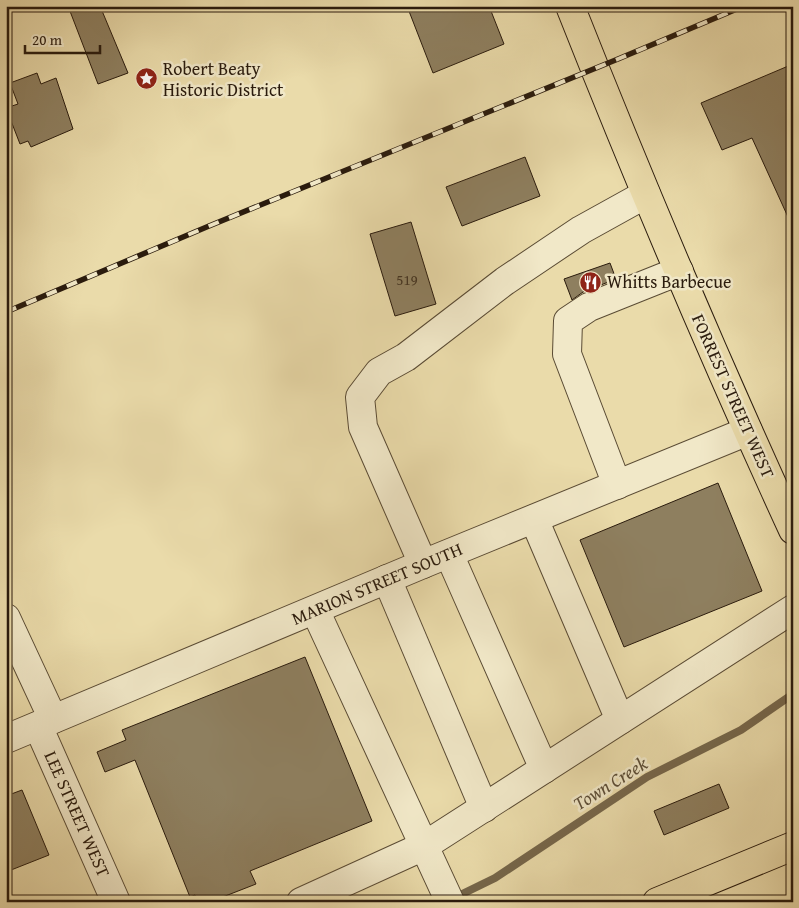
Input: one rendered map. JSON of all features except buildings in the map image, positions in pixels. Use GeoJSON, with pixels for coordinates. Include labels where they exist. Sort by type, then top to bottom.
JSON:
{"type":"FeatureCollection","features":[{"type":"Feature","properties":{"kind":"main road","name":"FORREST STREET WEST"},"geometry":{"type":"LineString","coordinates":[[570,6],[646,194],[748,431],[793,530]]}},
{"type":"Feature","properties":{"kind":"main road"},"geometry":{"type":"LineString","coordinates":[[657,902],[793,846]]}},
{"type":"Feature","properties":{"kind":"street"},"geometry":{"type":"LineString","coordinates":[[423,564],[363,427],[360,397],[379,372],[406,357],[505,281],[581,230],[646,194]]}},
{"type":"Feature","properties":{"kind":"street"},"geometry":{"type":"LineString","coordinates":[[617,485],[567,354],[568,321],[589,307],[679,271]]}},
{"type":"Feature","properties":{"kind":"street","name":"MARION STREET SOUTH"},"geometry":{"type":"LineString","coordinates":[[6,738],[748,431]]}},
{"type":"Feature","properties":{"kind":"street"},"geometry":{"type":"LineString","coordinates":[[534,519],[620,720]]}},
{"type":"Feature","properties":{"kind":"street"},"geometry":{"type":"LineString","coordinates":[[449,554],[544,769]]}},
{"type":"Feature","properties":{"kind":"street"},"geometry":{"type":"LineString","coordinates":[[387,580],[484,808]]}},
{"type":"Feature","properties":{"kind":"street"},"geometry":{"type":"LineString","coordinates":[[301,902],[424,846],[793,609]]}},
{"type":"Feature","properties":{"kind":"street"},"geometry":{"type":"LineString","coordinates":[[315,610],[444,890]]}},
{"type":"Feature","properties":{"kind":"street","name":"LEE STREET WEST"},"geometry":{"type":"LineString","coordinates":[[6,618],[45,723],[116,902]]}},
{"type":"Feature","properties":{"kind":"waterway","name":"Town Creek"},"geometry":{"type":"LineString","coordinates":[[454,898],[495,878],[647,777],[741,730],[793,694]]}},
{"type":"Feature","properties":{"kind":"railway"},"geometry":{"type":"LineString","coordinates":[[6,312],[209,226],[744,6]]}},
{"type":"Feature","properties":{"kind":"place","name":"Robert Beaty Historic District"},"geometry":{"type":"Point","coordinates":[147,79]}},
{"type":"Feature","properties":{"kind":"place","name":"Whitts Barbecue"},"geometry":{"type":"Point","coordinates":[591,282]}}]}
